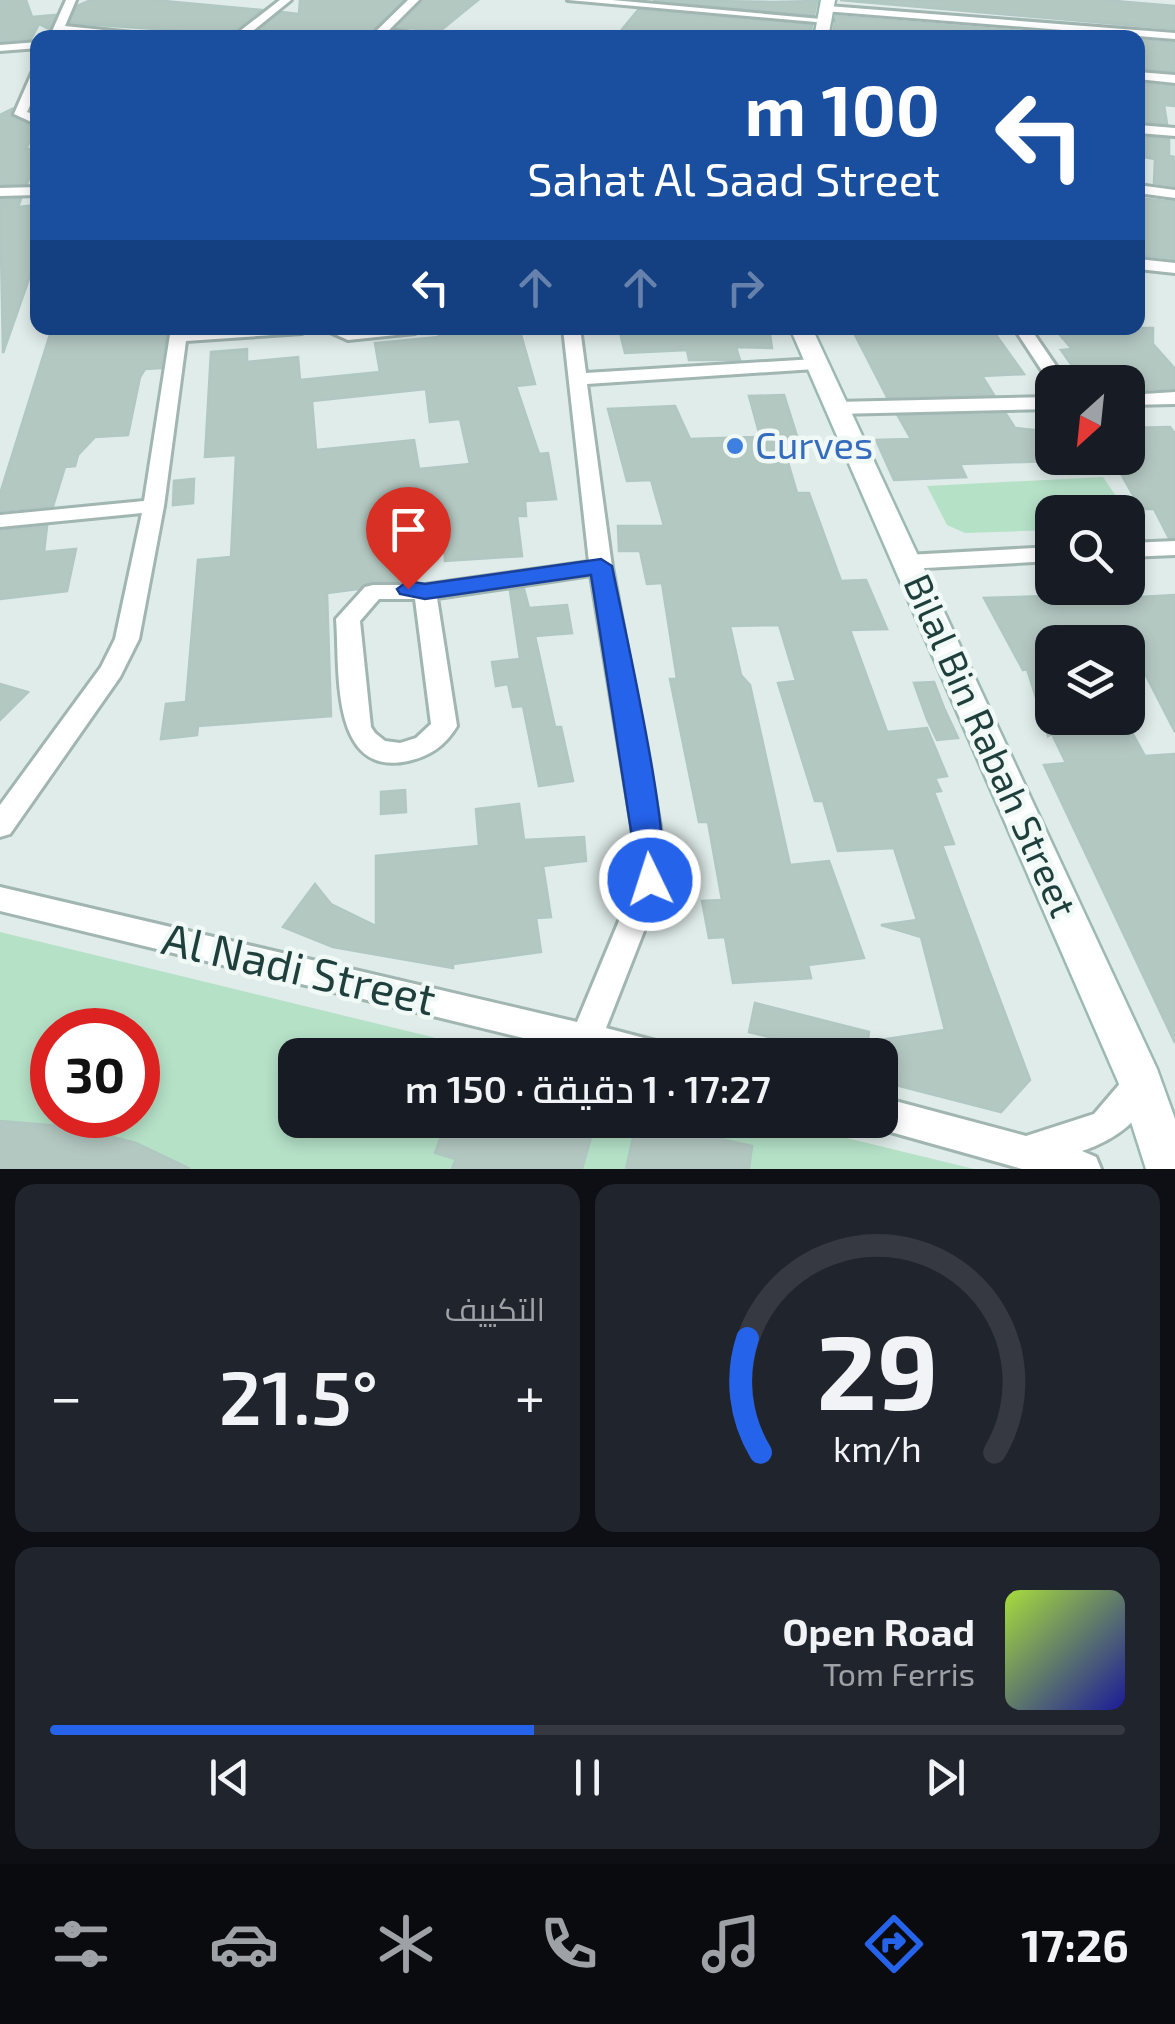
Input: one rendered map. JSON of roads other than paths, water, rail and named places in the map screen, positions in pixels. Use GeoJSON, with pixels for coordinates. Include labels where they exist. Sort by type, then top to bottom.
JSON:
{"type":"FeatureCollection","features":[{"type":"Feature","properties":{"kind":"street"},"geometry":{"type":"LineString","coordinates":[[57,30],[71,0]]}},
{"type":"Feature","properties":{"kind":"street"},"geometry":{"type":"LineString","coordinates":[[256,0],[284,1]]}},
{"type":"Feature","properties":{"kind":"street"},"geometry":{"type":"LineString","coordinates":[[382,30],[414,0]]}},
{"type":"Feature","properties":{"kind":"street"},"geometry":{"type":"LineString","coordinates":[[573,0],[828,10],[1095,30]]}},
{"type":"Feature","properties":{"kind":"street"},"geometry":{"type":"LineString","coordinates":[[246,30],[284,1]]}},
{"type":"Feature","properties":{"kind":"street"},"geometry":{"type":"LineString","coordinates":[[1145,34],[1175,36]]}},
{"type":"Feature","properties":{"kind":"street"},"geometry":{"type":"LineString","coordinates":[[0,48],[30,46]]}},
{"type":"Feature","properties":{"kind":"street"},"geometry":{"type":"LineString","coordinates":[[1145,77],[1175,80]]}},
{"type":"Feature","properties":{"kind":"street"},"geometry":{"type":"LineString","coordinates":[[30,91],[20,114],[30,118]]}},
{"type":"Feature","properties":{"kind":"street"},"geometry":{"type":"LineString","coordinates":[[1145,130],[1175,132]]}},
{"type":"Feature","properties":{"kind":"street"},"geometry":{"type":"LineString","coordinates":[[0,192],[30,191]]}},
{"type":"Feature","properties":{"kind":"street"},"geometry":{"type":"LineString","coordinates":[[1145,191],[1175,194]]}},
{"type":"Feature","properties":{"kind":"street"},"geometry":{"type":"LineString","coordinates":[[1145,265],[1175,268]]}},
{"type":"Feature","properties":{"kind":"street"},"geometry":{"type":"LineString","coordinates":[[0,826],[111,671],[127,639],[154,506],[179,335]]}},
{"type":"Feature","properties":{"kind":"street"},"geometry":{"type":"LineString","coordinates":[[572,335],[601,566],[646,826],[650,880],[587,1037]]}},
{"type":"Feature","properties":{"kind":"street","name":"Bilal Bin Rabah Street"},"geometry":{"type":"LineString","coordinates":[[804,335],[1141,1084],[1169,1169]]}},
{"type":"Feature","properties":{"kind":"street"},"geometry":{"type":"LineString","coordinates":[[1027,335],[1047,365]]}},
{"type":"Feature","properties":{"kind":"street"},"geometry":{"type":"LineString","coordinates":[[580,379],[816,364]]}},
{"type":"Feature","properties":{"kind":"street"},"geometry":{"type":"LineString","coordinates":[[1145,399],[1175,398]]}},
{"type":"Feature","properties":{"kind":"street"},"geometry":{"type":"LineString","coordinates":[[836,408],[1035,403]]}},
{"type":"Feature","properties":{"kind":"street"},"geometry":{"type":"LineString","coordinates":[[0,521],[154,506]]}},
{"type":"Feature","properties":{"kind":"street"},"geometry":{"type":"LineString","coordinates":[[1145,549],[1175,548]]}},
{"type":"Feature","properties":{"kind":"street"},"geometry":{"type":"LineString","coordinates":[[907,562],[1035,555]]}},
{"type":"Feature","properties":{"kind":"street"},"geometry":{"type":"LineString","coordinates":[[425,592],[444,726],[438,736],[414,750],[384,752],[371,746],[358,728],[348,619],[373,592],[425,592],[601,566]]}},
{"type":"Feature","properties":{"kind":"street","name":"Al Nadi Street"},"geometry":{"type":"LineString","coordinates":[[0,899],[591,1038]]}},
{"type":"Feature","properties":{"kind":"street"},"geometry":{"type":"LineString","coordinates":[[1028,1152],[1105,1127],[1141,1084]]}},
{"type":"Feature","properties":{"kind":"street"},"geometry":{"type":"LineString","coordinates":[[898,1118],[1084,1169]]}},
{"type":"Feature","properties":{"kind":"place","name":"Curves"},"geometry":{"type":"Point","coordinates":[735,446]}}]}
